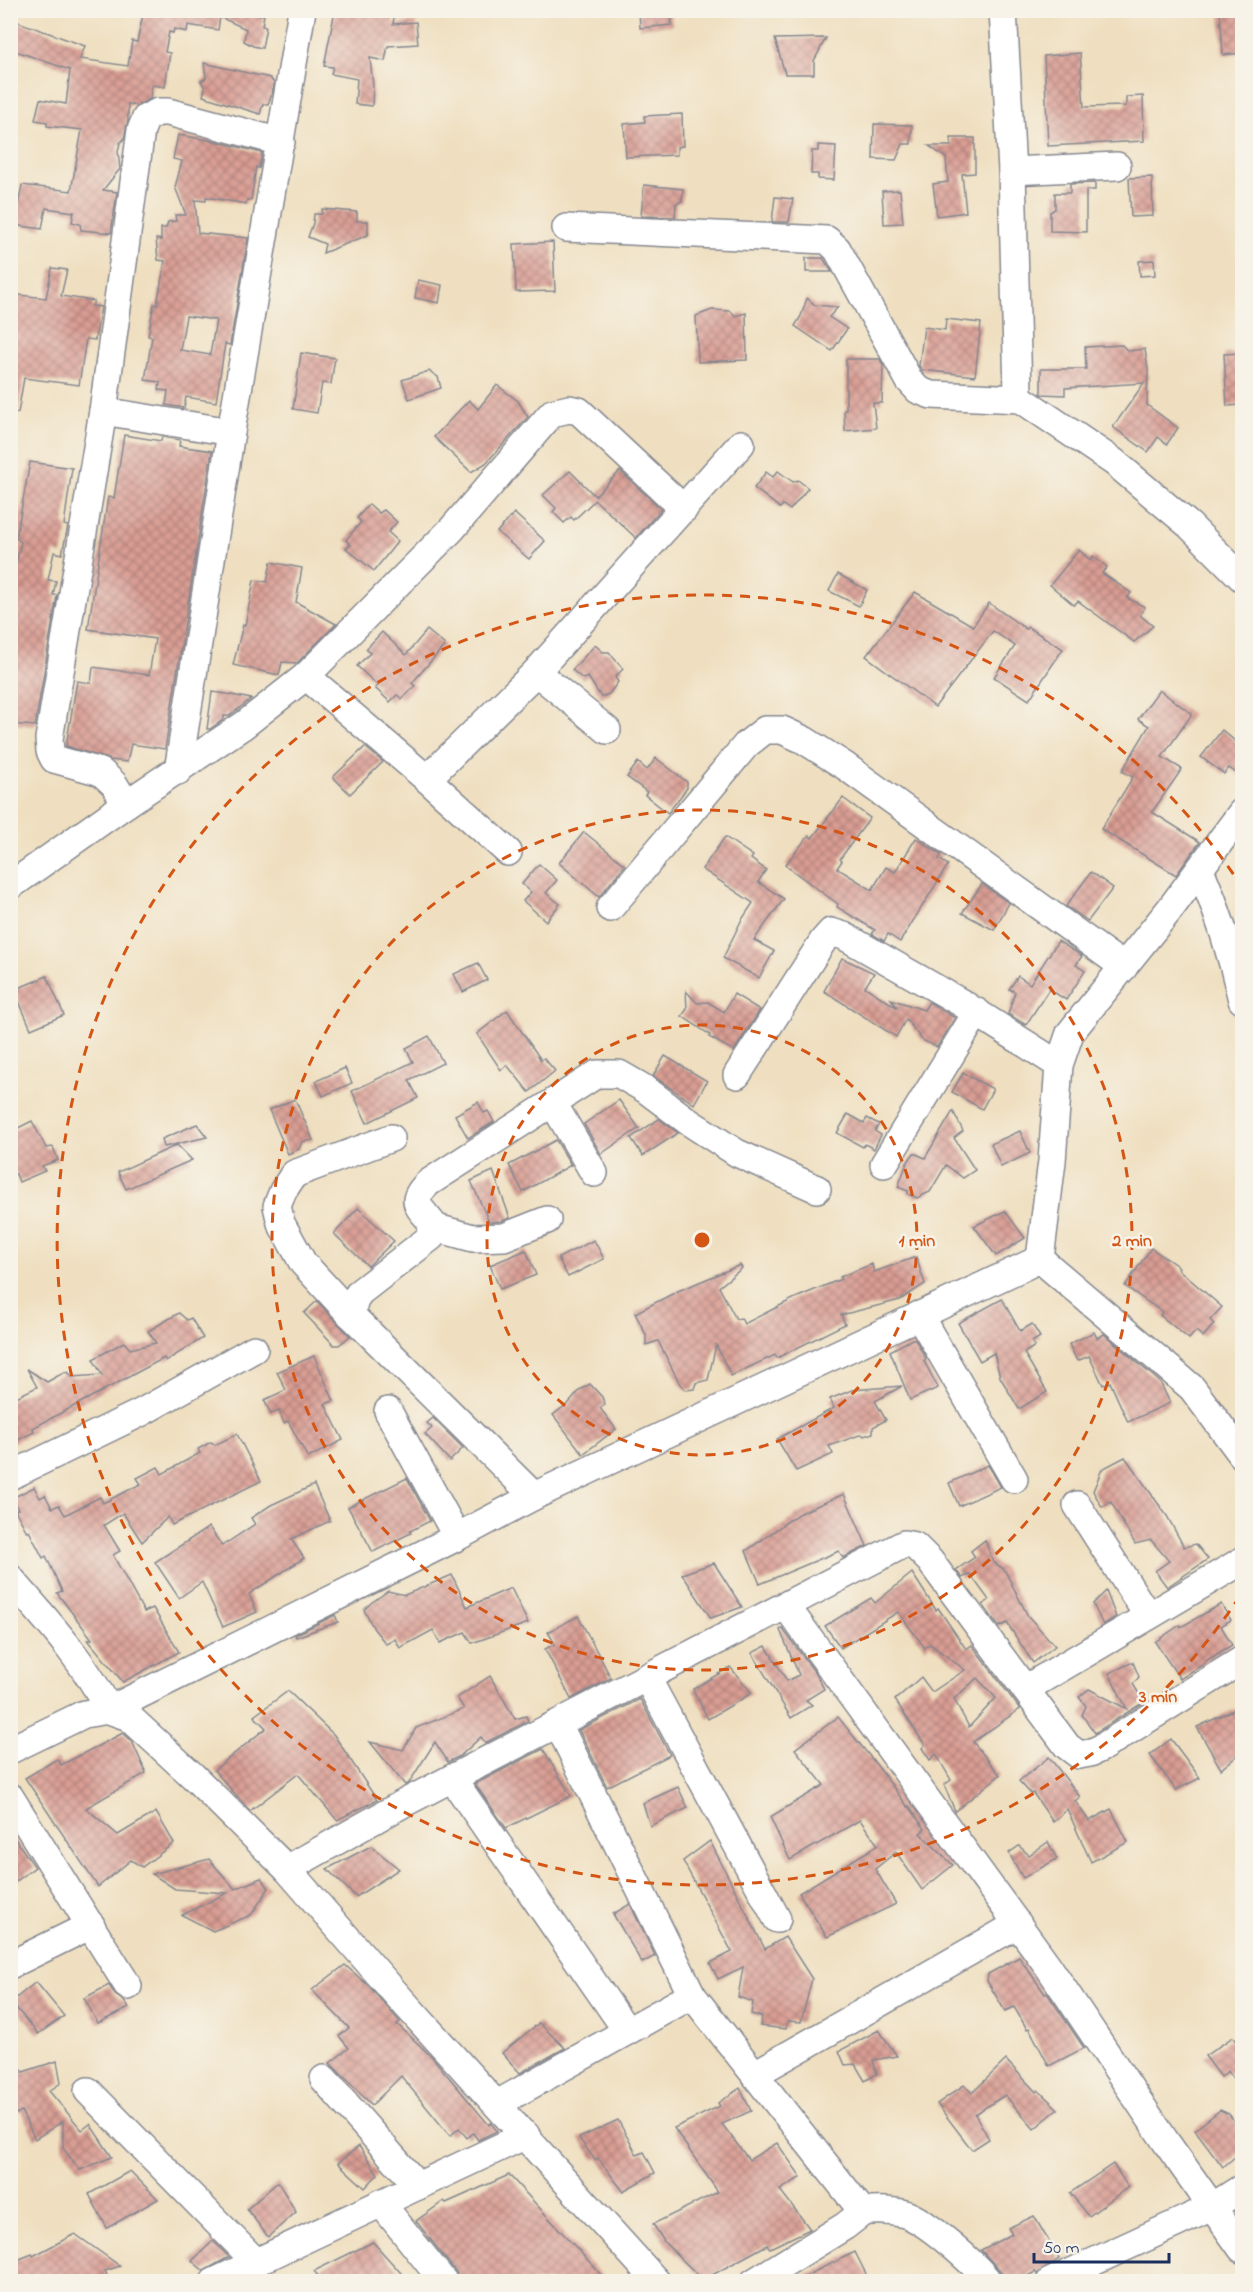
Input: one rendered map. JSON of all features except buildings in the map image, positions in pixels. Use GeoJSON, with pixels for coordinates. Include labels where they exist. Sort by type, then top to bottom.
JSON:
{"type":"FeatureCollection","features":[{"type":"Feature","properties":{"kind":"street"},"geometry":{"type":"LineString","coordinates":[[178,771],[231,432],[302,10]]}},
{"type":"Feature","properties":{"kind":"street"},"geometry":{"type":"LineString","coordinates":[[1003,10],[1012,171],[1018,392],[1022,399],[1114,462],[1190,525],[1242,578]]}},
{"type":"Feature","properties":{"kind":"street"},"geometry":{"type":"LineString","coordinates":[[126,804],[114,784],[101,772],[63,763],[54,759],[50,751],[51,724],[103,411],[141,130],[146,118],[158,112],[168,111],[281,142]]}},
{"type":"Feature","properties":{"kind":"street"},"geometry":{"type":"LineString","coordinates":[[1012,171],[1117,166]]}},
{"type":"Feature","properties":{"kind":"street"},"geometry":{"type":"LineString","coordinates":[[566,228],[827,240],[837,249],[909,380],[918,390],[931,395],[1022,399]]}},
{"type":"Feature","properties":{"kind":"street"},"geometry":{"type":"LineString","coordinates":[[10,886],[126,804],[244,725],[306,676],[452,529],[552,413],[569,409],[579,411],[684,509]]}},
{"type":"Feature","properties":{"kind":"street"},"geometry":{"type":"LineString","coordinates":[[103,411],[231,432]]}},
{"type":"Feature","properties":{"kind":"street"},"geometry":{"type":"LineString","coordinates":[[427,779],[536,672],[741,444]]}},
{"type":"Feature","properties":{"kind":"street"},"geometry":{"type":"LineString","coordinates":[[536,672],[607,730]]}},
{"type":"Feature","properties":{"kind":"street"},"geometry":{"type":"LineString","coordinates":[[306,676],[427,779],[508,852]]}},
{"type":"Feature","properties":{"kind":"street"},"geometry":{"type":"LineString","coordinates":[[610,908],[746,745],[765,730],[782,730],[804,740],[845,766],[1124,967]]}},
{"type":"Feature","properties":{"kind":"street"},"geometry":{"type":"LineString","coordinates":[[1040,1259],[1052,1161],[1059,1065],[1070,1033],[1124,967],[1242,812]]}},
{"type":"Feature","properties":{"kind":"street"},"geometry":{"type":"LineString","coordinates":[[1200,869],[1210,891],[1234,964],[1242,1000]]}},
{"type":"Feature","properties":{"kind":"street"},"geometry":{"type":"LineString","coordinates":[[737,1075],[831,932],[844,936],[977,1012],[1059,1065]]}},
{"type":"Feature","properties":{"kind":"street"},"geometry":{"type":"LineString","coordinates":[[884,1164],[977,1012]]}},
{"type":"Feature","properties":{"kind":"street"},"geometry":{"type":"LineString","coordinates":[[547,1220],[504,1237],[473,1238],[433,1227],[417,1205],[417,1196],[428,1183],[597,1074],[619,1074],[645,1089],[689,1122],[737,1153],[817,1189]]}},
{"type":"Feature","properties":{"kind":"street"},"geometry":{"type":"LineString","coordinates":[[553,1103],[594,1173]]}},
{"type":"Feature","properties":{"kind":"street"},"geometry":{"type":"LineString","coordinates":[[391,1138],[294,1173],[277,1206],[280,1223],[303,1263],[351,1315],[534,1496]]}},
{"type":"Feature","properties":{"kind":"street"},"geometry":{"type":"LineString","coordinates":[[351,1315],[355,1299],[360,1292],[431,1237],[433,1227]]}},
{"type":"Feature","properties":{"kind":"street"},"geometry":{"type":"LineString","coordinates":[[10,1750],[84,1714],[109,1710],[457,1537],[534,1496],[1040,1259]]}},
{"type":"Feature","properties":{"kind":"street"},"geometry":{"type":"LineString","coordinates":[[1040,1259],[1192,1388],[1242,1455]]}},
{"type":"Feature","properties":{"kind":"street"},"geometry":{"type":"LineString","coordinates":[[918,1315],[1014,1479]]}},
{"type":"Feature","properties":{"kind":"street"},"geometry":{"type":"LineString","coordinates":[[10,1476],[142,1412],[254,1349]]}},
{"type":"Feature","properties":{"kind":"street"},"geometry":{"type":"LineString","coordinates":[[388,1411],[457,1537]]}},
{"type":"Feature","properties":{"kind":"street"},"geometry":{"type":"LineString","coordinates":[[1077,1505],[1148,1616]]}},
{"type":"Feature","properties":{"kind":"street"},"geometry":{"type":"LineString","coordinates":[[286,1869],[452,1778],[904,1544],[915,1546],[930,1561],[1067,1746],[1079,1755],[1101,1748],[1242,1660]]}},
{"type":"Feature","properties":{"kind":"street"},"geometry":{"type":"LineString","coordinates":[[1025,1689],[1242,1561]]}},
{"type":"Feature","properties":{"kind":"street"},"geometry":{"type":"LineString","coordinates":[[10,1578],[68,1647],[95,1684],[109,1710],[129,1717],[193,1776],[286,1869],[657,2282]]}},
{"type":"Feature","properties":{"kind":"street"},"geometry":{"type":"LineString","coordinates":[[786,1606],[1018,1924],[1242,2249]]}},
{"type":"Feature","properties":{"kind":"street"},"geometry":{"type":"LineString","coordinates":[[647,1678],[777,1919]]}},
{"type":"Feature","properties":{"kind":"street"},"geometry":{"type":"LineString","coordinates":[[558,1724],[692,1995],[863,2212]]}},
{"type":"Feature","properties":{"kind":"street"},"geometry":{"type":"LineString","coordinates":[[452,1778],[627,2031]]}},
{"type":"Feature","properties":{"kind":"street"},"geometry":{"type":"LineString","coordinates":[[10,1797],[128,1986]]}},
{"type":"Feature","properties":{"kind":"street"},"geometry":{"type":"LineString","coordinates":[[755,2074],[1018,1924]]}},
{"type":"Feature","properties":{"kind":"street"},"geometry":{"type":"LineString","coordinates":[[10,1965],[91,1925]]}},
{"type":"Feature","properties":{"kind":"street"},"geometry":{"type":"LineString","coordinates":[[497,2104],[692,1995]]}},
{"type":"Feature","properties":{"kind":"street"},"geometry":{"type":"LineString","coordinates":[[324,2079],[418,2186]]}},
{"type":"Feature","properties":{"kind":"street"},"geometry":{"type":"LineString","coordinates":[[88,2091],[256,2262]]}},
{"type":"Feature","properties":{"kind":"street"},"geometry":{"type":"LineString","coordinates":[[214,2282],[526,2135]]}},
{"type":"Feature","properties":{"kind":"street"},"geometry":{"type":"LineString","coordinates":[[1050,2282],[1212,2206],[1242,2188]]}},
{"type":"Feature","properties":{"kind":"street"},"geometry":{"type":"LineString","coordinates":[[381,2203],[444,2282]]}},
{"type":"Feature","properties":{"kind":"street"},"geometry":{"type":"LineString","coordinates":[[754,2282],[845,2226],[863,2212],[879,2210],[907,2215],[956,2250],[989,2282]]}}]}
